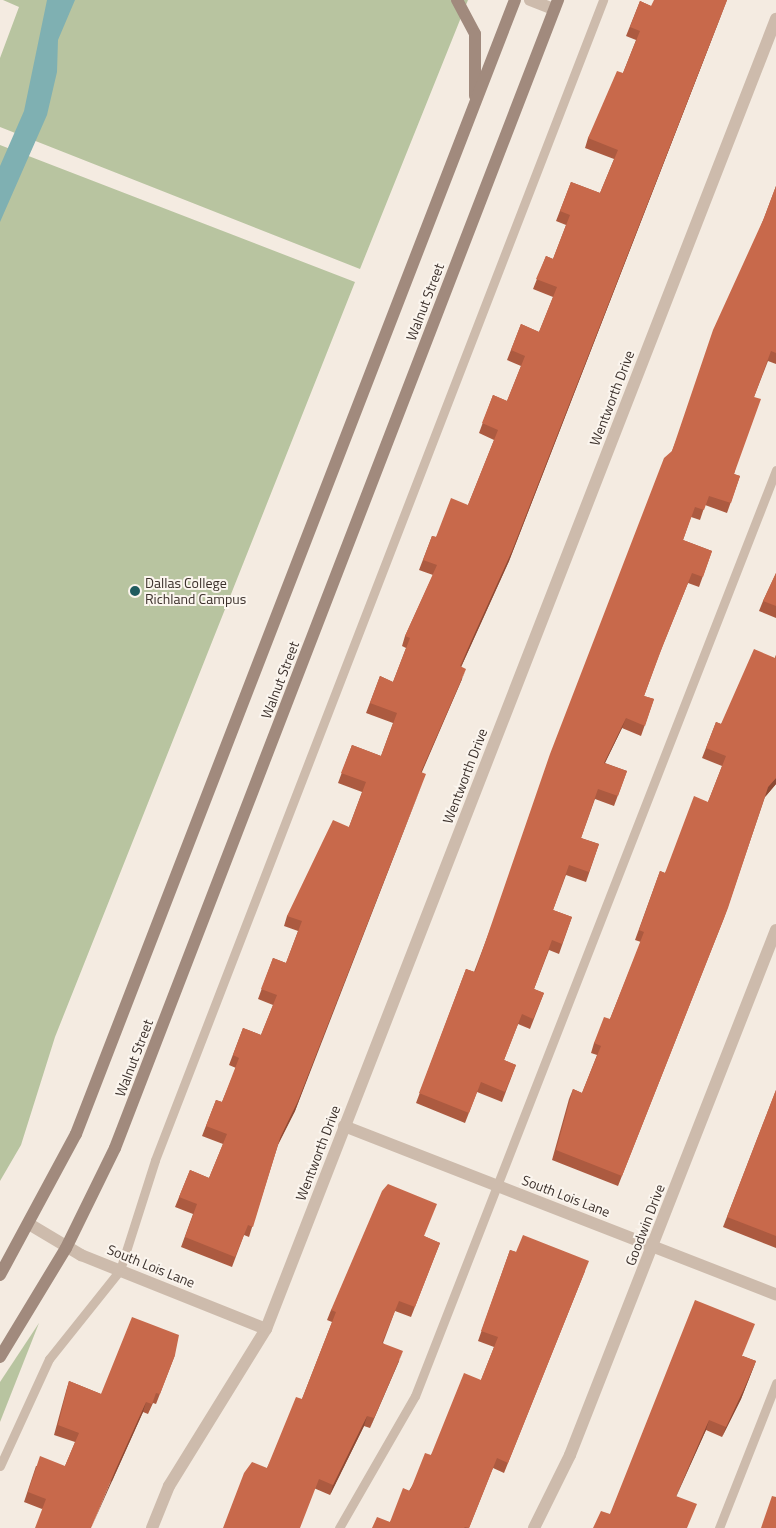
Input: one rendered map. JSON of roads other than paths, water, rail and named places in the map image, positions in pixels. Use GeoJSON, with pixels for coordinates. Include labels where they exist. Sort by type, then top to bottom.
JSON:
{"type":"FeatureCollection","features":[{"type":"Feature","properties":{"kind":"main road"},"geometry":{"type":"LineString","coordinates":[[457,0],[475,34],[474,105]]}},
{"type":"Feature","properties":{"kind":"main road","name":"Walnut Street"},"geometry":{"type":"LineString","coordinates":[[0,1275],[76,1134],[515,0]]}},
{"type":"Feature","properties":{"kind":"main road","name":"Walnut Street"},"geometry":{"type":"LineString","coordinates":[[0,1357],[66,1248],[115,1148],[556,4]]}},
{"type":"Feature","properties":{"kind":"street"},"geometry":{"type":"LineString","coordinates":[[530,0],[556,4]]}},
{"type":"Feature","properties":{"kind":"street","name":"Wentworth Drive"},"geometry":{"type":"LineString","coordinates":[[152,1528],[169,1486],[266,1328],[776,19]]}},
{"type":"Feature","properties":{"kind":"street","name":"Goodwin Drive"},"geometry":{"type":"LineString","coordinates":[[534,1528],[570,1455],[776,930]]}},
{"type":"Feature","properties":{"kind":"street","name":"South Lois Lane"},"geometry":{"type":"LineString","coordinates":[[344,1126],[776,1294]]}},
{"type":"Feature","properties":{"kind":"street","name":"South Lois Lane"},"geometry":{"type":"LineString","coordinates":[[29,1224],[66,1248],[266,1328]]}},
{"type":"Feature","properties":{"kind":"lane"},"geometry":{"type":"LineString","coordinates":[[0,1466],[49,1359],[120,1270],[154,1160],[603,0]]}},
{"type":"Feature","properties":{"kind":"lane"},"geometry":{"type":"LineString","coordinates":[[340,1528],[415,1396],[776,470]]}},
{"type":"Feature","properties":{"kind":"lane"},"geometry":{"type":"LineString","coordinates":[[719,1528],[776,1384]]}},
{"type":"Feature","properties":{"kind":"water"},"geometry":{"type":"Polygon","coordinates":[[[47,0],[75,0],[58,40],[57,72],[47,115],[0,222],[0,166],[24,111],[47,0]]]}},
{"type":"Feature","properties":{"kind":"place","name":"Dallas College Richland Campus"},"geometry":{"type":"Point","coordinates":[135,591]}}]}
